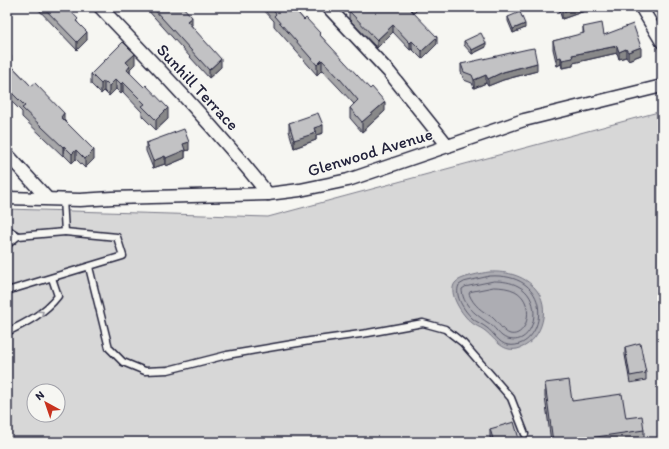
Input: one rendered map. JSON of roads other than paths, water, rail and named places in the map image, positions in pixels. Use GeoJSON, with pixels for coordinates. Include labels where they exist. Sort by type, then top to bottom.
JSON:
{"type":"FeatureCollection","features":[{"type":"Feature","properties":{"kind":"street","name":"Sunhill Terrace"},"geometry":{"type":"LineString","coordinates":[[100,7],[199,111],[268,194]]}},
{"type":"Feature","properties":{"kind":"street"},"geometry":{"type":"LineString","coordinates":[[328,7],[389,72],[448,146]]}},
{"type":"Feature","properties":{"kind":"street"},"geometry":{"type":"LineString","coordinates":[[642,7],[662,42]]}},
{"type":"Feature","properties":{"kind":"street","name":"Glenwood Avenue"},"geometry":{"type":"LineString","coordinates":[[7,198],[80,200],[268,194],[300,190],[348,180],[524,120],[662,86]]}},
{"type":"Feature","properties":{"kind":"street"},"geometry":{"type":"LineString","coordinates":[[7,154],[47,198]]}},
{"type":"Feature","properties":{"kind":"lane"},"geometry":{"type":"LineString","coordinates":[[63,199],[65,232]]}},
{"type":"Feature","properties":{"kind":"lane"},"geometry":{"type":"LineString","coordinates":[[7,229],[18,236]]}},
{"type":"Feature","properties":{"kind":"lane"},"geometry":{"type":"LineString","coordinates":[[7,245],[18,236],[65,232],[118,237],[123,256],[7,291]]}},
{"type":"Feature","properties":{"kind":"lane"},"geometry":{"type":"LineString","coordinates":[[88,267],[109,348],[123,362],[145,371],[168,370],[235,354],[423,323],[445,329],[463,343],[511,398],[525,434]]}},
{"type":"Feature","properties":{"kind":"lane"},"geometry":{"type":"LineString","coordinates":[[7,332],[27,322],[50,306],[58,296],[52,278]]}},
{"type":"Feature","properties":{"kind":"water"},"geometry":{"type":"Polygon","coordinates":[[[503,272],[522,278],[538,292],[542,300],[543,317],[541,326],[532,341],[525,346],[517,349],[511,349],[499,344],[488,333],[474,325],[468,319],[460,310],[454,298],[453,287],[457,281],[476,274],[503,272]]]}}]}
